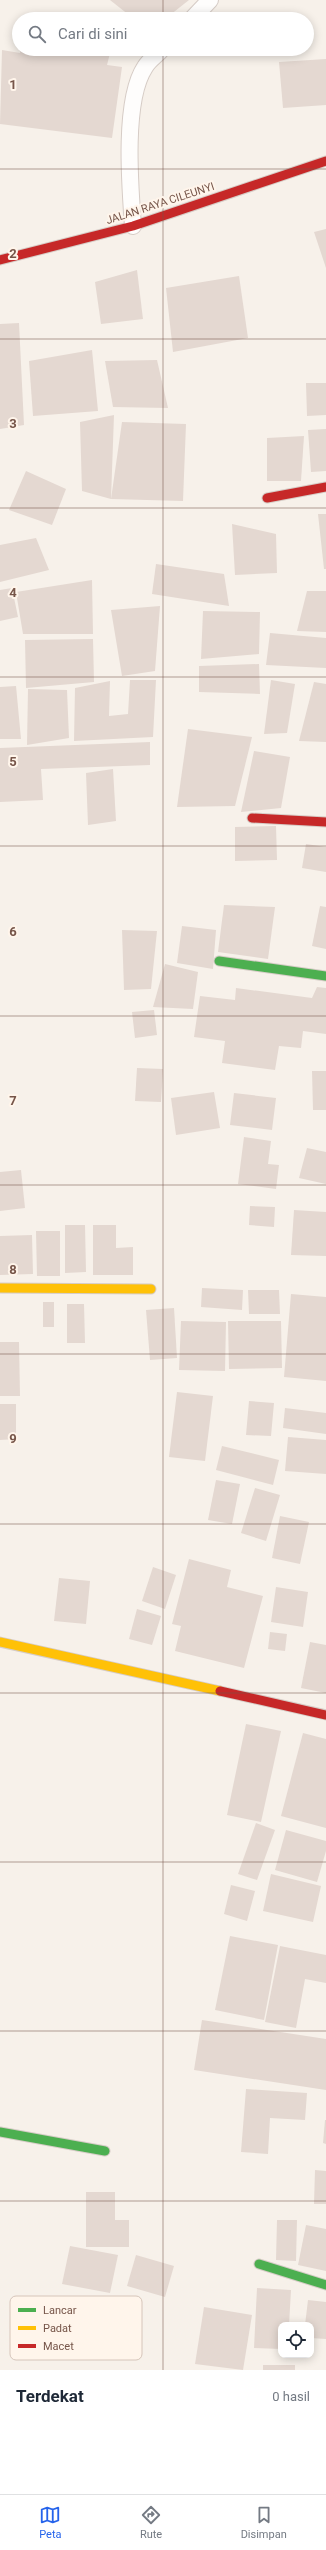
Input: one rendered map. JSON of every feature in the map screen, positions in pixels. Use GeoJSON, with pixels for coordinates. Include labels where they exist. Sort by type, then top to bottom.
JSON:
{"type":"FeatureCollection","features":[{"type":"Feature","properties":{"kind":"main road","name":"JALAN RAYA CILEUNYI"},"geometry":{"type":"LineString","coordinates":[[0,260],[133,226],[326,161]]}},
{"type":"Feature","properties":{"kind":"main road"},"geometry":{"type":"LineString","coordinates":[[267,498],[326,487]]}},
{"type":"Feature","properties":{"kind":"main road"},"geometry":{"type":"LineString","coordinates":[[252,818],[326,822]]}},
{"type":"Feature","properties":{"kind":"main road"},"geometry":{"type":"LineString","coordinates":[[219,961],[326,976]]}},
{"type":"Feature","properties":{"kind":"main road"},"geometry":{"type":"LineString","coordinates":[[0,1288],[151,1289]]}},
{"type":"Feature","properties":{"kind":"main road"},"geometry":{"type":"LineString","coordinates":[[0,1642],[326,1715]]}},
{"type":"Feature","properties":{"kind":"main road"},"geometry":{"type":"LineString","coordinates":[[0,2132],[105,2151]]}},
{"type":"Feature","properties":{"kind":"main road"},"geometry":{"type":"LineString","coordinates":[[259,2264],[326,2285]]}},
{"type":"Feature","properties":{"kind":"lane"},"geometry":{"type":"LineString","coordinates":[[199,12],[210,0]]}},
{"type":"Feature","properties":{"kind":"lane"},"geometry":{"type":"LineString","coordinates":[[133,226],[130,138],[134,108],[145,67],[155,56]]}},
{"type":"Feature","properties":{"kind":"building"},"geometry":{"type":"Polygon","coordinates":[[[110,0],[189,0],[174,12],[125,12],[110,0]]]}},
{"type":"Feature","properties":{"kind":"building"},"geometry":{"type":"Polygon","coordinates":[[[2,50],[12,52],[12,56],[109,56],[107,65],[122,67],[112,138],[0,124],[2,50]]]}},
{"type":"Feature","properties":{"kind":"building"},"geometry":{"type":"Polygon","coordinates":[[[326,59],[326,105],[283,108],[279,62],[326,59]]]}},
{"type":"Feature","properties":{"kind":"building"},"geometry":{"type":"Polygon","coordinates":[[[326,229],[326,268],[314,232],[326,229]]]}},
{"type":"Feature","properties":{"kind":"building"},"geometry":{"type":"Polygon","coordinates":[[[137,270],[143,319],[101,324],[95,282],[137,270]]]}},
{"type":"Feature","properties":{"kind":"building"},"geometry":{"type":"Polygon","coordinates":[[[239,276],[248,338],[173,352],[166,288],[239,276]]]}},
{"type":"Feature","properties":{"kind":"building"},"geometry":{"type":"Polygon","coordinates":[[[19,323],[24,425],[0,429],[0,324],[19,323]]]}},
{"type":"Feature","properties":{"kind":"building"},"geometry":{"type":"Polygon","coordinates":[[[92,350],[98,411],[33,416],[29,361],[92,350]]]}},
{"type":"Feature","properties":{"kind":"building"},"geometry":{"type":"Polygon","coordinates":[[[157,360],[168,408],[113,407],[105,361],[157,360]]]}},
{"type":"Feature","properties":{"kind":"building"},"geometry":{"type":"Polygon","coordinates":[[[306,383],[326,383],[326,415],[307,416],[306,383]]]}},
{"type":"Feature","properties":{"kind":"building"},"geometry":{"type":"Polygon","coordinates":[[[114,415],[111,499],[82,491],[80,422],[114,415]]]}},
{"type":"Feature","properties":{"kind":"building"},"geometry":{"type":"Polygon","coordinates":[[[122,422],[186,424],[183,501],[111,499],[122,422]]]}},
{"type":"Feature","properties":{"kind":"building"},"geometry":{"type":"Polygon","coordinates":[[[326,429],[326,471],[311,472],[308,430],[326,429]]]}},
{"type":"Feature","properties":{"kind":"building"},"geometry":{"type":"Polygon","coordinates":[[[304,436],[301,481],[267,481],[267,438],[304,436]]]}},
{"type":"Feature","properties":{"kind":"building"},"geometry":{"type":"Polygon","coordinates":[[[26,471],[66,489],[52,525],[9,510],[26,471]]]}},
{"type":"Feature","properties":{"kind":"building"},"geometry":{"type":"Polygon","coordinates":[[[318,514],[326,514],[326,569],[324,569],[318,514]]]}},
{"type":"Feature","properties":{"kind":"building"},"geometry":{"type":"Polygon","coordinates":[[[232,524],[276,534],[277,573],[235,575],[232,524]]]}},
{"type":"Feature","properties":{"kind":"building"},"geometry":{"type":"Polygon","coordinates":[[[36,538],[49,570],[0,582],[0,545],[36,538]]]}},
{"type":"Feature","properties":{"kind":"building"},"geometry":{"type":"Polygon","coordinates":[[[156,564],[224,574],[229,606],[152,594],[156,564]]]}},
{"type":"Feature","properties":{"kind":"building"},"geometry":{"type":"Polygon","coordinates":[[[92,580],[93,634],[23,634],[16,592],[92,580]]]}},
{"type":"Feature","properties":{"kind":"building"},"geometry":{"type":"Polygon","coordinates":[[[12,588],[18,617],[0,621],[0,590],[12,588]]]}},
{"type":"Feature","properties":{"kind":"building"},"geometry":{"type":"Polygon","coordinates":[[[307,591],[326,591],[326,632],[297,631],[307,591]]]}},
{"type":"Feature","properties":{"kind":"building"},"geometry":{"type":"Polygon","coordinates":[[[160,606],[155,671],[122,676],[111,610],[160,606]]]}},
{"type":"Feature","properties":{"kind":"building"},"geometry":{"type":"Polygon","coordinates":[[[203,611],[260,612],[259,654],[201,659],[203,611]]]}},
{"type":"Feature","properties":{"kind":"building"},"geometry":{"type":"Polygon","coordinates":[[[270,633],[326,638],[326,668],[266,665],[270,633]]]}},
{"type":"Feature","properties":{"kind":"building"},"geometry":{"type":"Polygon","coordinates":[[[93,639],[94,682],[26,688],[25,640],[93,639]]]}},
{"type":"Feature","properties":{"kind":"building"},"geometry":{"type":"Polygon","coordinates":[[[259,664],[260,694],[199,692],[199,666],[259,664]]]}},
{"type":"Feature","properties":{"kind":"building"},"geometry":{"type":"Polygon","coordinates":[[[130,680],[156,680],[153,737],[74,741],[75,688],[110,681],[109,716],[128,714],[130,680]]]}},
{"type":"Feature","properties":{"kind":"building"},"geometry":{"type":"Polygon","coordinates":[[[271,680],[295,684],[287,733],[264,734],[271,680]]]}},
{"type":"Feature","properties":{"kind":"building"},"geometry":{"type":"Polygon","coordinates":[[[314,682],[326,684],[326,742],[299,741],[314,682]]]}},
{"type":"Feature","properties":{"kind":"building"},"geometry":{"type":"Polygon","coordinates":[[[16,686],[21,739],[0,739],[0,687],[16,686]]]}},
{"type":"Feature","properties":{"kind":"building"},"geometry":{"type":"Polygon","coordinates":[[[28,689],[67,690],[69,738],[27,745],[28,689]]]}},
{"type":"Feature","properties":{"kind":"building"},"geometry":{"type":"Polygon","coordinates":[[[188,729],[252,737],[235,806],[177,807],[188,729]]]}},
{"type":"Feature","properties":{"kind":"building"},"geometry":{"type":"Polygon","coordinates":[[[150,742],[150,765],[41,769],[43,800],[0,802],[0,748],[150,742]]]}},
{"type":"Feature","properties":{"kind":"building"},"geometry":{"type":"Polygon","coordinates":[[[254,751],[290,757],[281,808],[241,812],[254,751]]]}},
{"type":"Feature","properties":{"kind":"building"},"geometry":{"type":"Polygon","coordinates":[[[113,769],[116,821],[88,825],[86,773],[113,769]]]}},
{"type":"Feature","properties":{"kind":"building"},"geometry":{"type":"Polygon","coordinates":[[[276,826],[277,860],[235,861],[235,827],[276,826]]]}},
{"type":"Feature","properties":{"kind":"building"},"geometry":{"type":"Polygon","coordinates":[[[306,844],[326,847],[326,872],[302,868],[306,844]]]}},
{"type":"Feature","properties":{"kind":"building"},"geometry":{"type":"Polygon","coordinates":[[[224,905],[275,907],[268,959],[218,952],[224,905]]]}},
{"type":"Feature","properties":{"kind":"building"},"geometry":{"type":"Polygon","coordinates":[[[320,906],[326,907],[326,949],[312,946],[320,906]]]}},
{"type":"Feature","properties":{"kind":"building"},"geometry":{"type":"Polygon","coordinates":[[[182,926],[216,930],[213,969],[177,963],[182,926]]]}},
{"type":"Feature","properties":{"kind":"building"},"geometry":{"type":"Polygon","coordinates":[[[122,930],[157,931],[151,989],[124,990],[122,930]]]}},
{"type":"Feature","properties":{"kind":"building"},"geometry":{"type":"Polygon","coordinates":[[[165,964],[198,972],[193,1009],[153,1007],[165,964]]]}},
{"type":"Feature","properties":{"kind":"building"},"geometry":{"type":"Polygon","coordinates":[[[317,987],[326,988],[326,1034],[303,1031],[301,1048],[279,1046],[275,1070],[222,1063],[225,1041],[194,1037],[200,996],[235,1000],[236,988],[312,998],[317,987]]]}},
{"type":"Feature","properties":{"kind":"building"},"geometry":{"type":"Polygon","coordinates":[[[154,1010],[157,1035],[135,1038],[132,1012],[154,1010]]]}},
{"type":"Feature","properties":{"kind":"building"},"geometry":{"type":"Polygon","coordinates":[[[137,1068],[163,1069],[161,1102],[135,1101],[137,1068]]]}},
{"type":"Feature","properties":{"kind":"building"},"geometry":{"type":"Polygon","coordinates":[[[312,1071],[326,1071],[326,1110],[313,1110],[312,1071]]]}},
{"type":"Feature","properties":{"kind":"building"},"geometry":{"type":"Polygon","coordinates":[[[214,1092],[220,1128],[176,1135],[171,1098],[214,1092]]]}},
{"type":"Feature","properties":{"kind":"building"},"geometry":{"type":"Polygon","coordinates":[[[234,1093],[276,1098],[272,1130],[230,1125],[234,1093]]]}},
{"type":"Feature","properties":{"kind":"building"},"geometry":{"type":"Polygon","coordinates":[[[244,1137],[271,1141],[268,1164],[279,1165],[276,1189],[238,1184],[244,1137]]]}},
{"type":"Feature","properties":{"kind":"building"},"geometry":{"type":"Polygon","coordinates":[[[307,1148],[326,1152],[326,1184],[299,1178],[307,1148]]]}},
{"type":"Feature","properties":{"kind":"building"},"geometry":{"type":"Polygon","coordinates":[[[21,1170],[25,1208],[0,1211],[0,1172],[21,1170]]]}},
{"type":"Feature","properties":{"kind":"building"},"geometry":{"type":"Polygon","coordinates":[[[250,1206],[275,1207],[274,1227],[249,1225],[250,1206]]]}},
{"type":"Feature","properties":{"kind":"building"},"geometry":{"type":"Polygon","coordinates":[[[294,1210],[326,1212],[326,1256],[291,1255],[294,1210]]]}},
{"type":"Feature","properties":{"kind":"building"},"geometry":{"type":"Polygon","coordinates":[[[65,1225],[85,1225],[86,1272],[65,1273],[65,1225]]]}},
{"type":"Feature","properties":{"kind":"building"},"geometry":{"type":"Polygon","coordinates":[[[93,1225],[116,1225],[116,1248],[133,1247],[133,1275],[93,1275],[93,1225]]]}},
{"type":"Feature","properties":{"kind":"building"},"geometry":{"type":"Polygon","coordinates":[[[36,1231],[60,1231],[60,1276],[37,1276],[36,1231]]]}},
{"type":"Feature","properties":{"kind":"building"},"geometry":{"type":"Polygon","coordinates":[[[32,1235],[33,1274],[0,1275],[0,1236],[32,1235]]]}},
{"type":"Feature","properties":{"kind":"building"},"geometry":{"type":"Polygon","coordinates":[[[202,1288],[243,1290],[242,1310],[201,1307],[202,1288]]]}},
{"type":"Feature","properties":{"kind":"building"},"geometry":{"type":"Polygon","coordinates":[[[248,1290],[279,1290],[280,1314],[249,1314],[248,1290]]]}},
{"type":"Feature","properties":{"kind":"building"},"geometry":{"type":"Polygon","coordinates":[[[291,1294],[326,1297],[326,1381],[284,1377],[291,1294]]]}},
{"type":"Feature","properties":{"kind":"building"},"geometry":{"type":"Polygon","coordinates":[[[43,1302],[54,1302],[54,1327],[43,1327],[43,1302]]]}},
{"type":"Feature","properties":{"kind":"building"},"geometry":{"type":"Polygon","coordinates":[[[67,1304],[84,1304],[85,1343],[67,1343],[67,1304]]]}},
{"type":"Feature","properties":{"kind":"building"},"geometry":{"type":"Polygon","coordinates":[[[174,1308],[177,1358],[150,1360],[146,1310],[174,1308]]]}},
{"type":"Feature","properties":{"kind":"building"},"geometry":{"type":"Polygon","coordinates":[[[181,1321],[226,1322],[225,1371],[179,1370],[181,1321]]]}},
{"type":"Feature","properties":{"kind":"building"},"geometry":{"type":"Polygon","coordinates":[[[228,1321],[281,1321],[282,1368],[229,1369],[228,1321]]]}},
{"type":"Feature","properties":{"kind":"building"},"geometry":{"type":"Polygon","coordinates":[[[0,1342],[19,1342],[20,1396],[0,1396],[0,1342]]]}},
{"type":"Feature","properties":{"kind":"building"},"geometry":{"type":"Polygon","coordinates":[[[177,1392],[213,1396],[205,1461],[169,1457],[177,1392]]]}},
{"type":"Feature","properties":{"kind":"building"},"geometry":{"type":"Polygon","coordinates":[[[249,1401],[274,1403],[271,1436],[246,1435],[249,1401]]]}},
{"type":"Feature","properties":{"kind":"building"},"geometry":{"type":"Polygon","coordinates":[[[0,1404],[16,1404],[16,1439],[0,1440],[0,1404]]]}},
{"type":"Feature","properties":{"kind":"building"},"geometry":{"type":"Polygon","coordinates":[[[285,1408],[326,1413],[326,1434],[283,1428],[285,1408]]]}},
{"type":"Feature","properties":{"kind":"building"},"geometry":{"type":"Polygon","coordinates":[[[288,1437],[326,1440],[326,1474],[285,1471],[288,1437]]]}},
{"type":"Feature","properties":{"kind":"building"},"geometry":{"type":"Polygon","coordinates":[[[222,1446],[279,1460],[273,1485],[216,1470],[222,1446]]]}},
{"type":"Feature","properties":{"kind":"building"},"geometry":{"type":"Polygon","coordinates":[[[216,1480],[240,1484],[232,1524],[208,1520],[216,1480]]]}},
{"type":"Feature","properties":{"kind":"building"},"geometry":{"type":"Polygon","coordinates":[[[255,1488],[280,1495],[266,1541],[241,1533],[255,1488]]]}},
{"type":"Feature","properties":{"kind":"building"},"geometry":{"type":"Polygon","coordinates":[[[280,1516],[309,1522],[300,1564],[272,1558],[280,1516]]]}},
{"type":"Feature","properties":{"kind":"building"},"geometry":{"type":"Polygon","coordinates":[[[189,1559],[231,1570],[227,1587],[263,1596],[244,1668],[175,1651],[181,1626],[172,1624],[189,1559]]]}},
{"type":"Feature","properties":{"kind":"building"},"geometry":{"type":"Polygon","coordinates":[[[153,1567],[176,1575],[165,1609],[142,1601],[153,1567]]]}},
{"type":"Feature","properties":{"kind":"building"},"geometry":{"type":"Polygon","coordinates":[[[59,1578],[90,1581],[86,1624],[54,1621],[59,1578]]]}},
{"type":"Feature","properties":{"kind":"building"},"geometry":{"type":"Polygon","coordinates":[[[276,1587],[308,1592],[303,1627],[271,1622],[276,1587]]]}},
{"type":"Feature","properties":{"kind":"building"},"geometry":{"type":"Polygon","coordinates":[[[137,1609],[161,1616],[152,1645],[129,1639],[137,1609]]]}},
{"type":"Feature","properties":{"kind":"building"},"geometry":{"type":"Polygon","coordinates":[[[270,1632],[287,1634],[285,1651],[268,1649],[270,1632]]]}},
{"type":"Feature","properties":{"kind":"building"},"geometry":{"type":"Polygon","coordinates":[[[310,1642],[326,1645],[326,1693],[301,1688],[310,1642]]]}},
{"type":"Feature","properties":{"kind":"building"},"geometry":{"type":"Polygon","coordinates":[[[246,1724],[281,1731],[261,1822],[227,1815],[246,1724]]]}},
{"type":"Feature","properties":{"kind":"building"},"geometry":{"type":"Polygon","coordinates":[[[303,1733],[326,1739],[326,1828],[281,1816],[303,1733]]]}},
{"type":"Feature","properties":{"kind":"building"},"geometry":{"type":"Polygon","coordinates":[[[256,1823],[275,1830],[257,1880],[238,1874],[256,1823]]]}},
{"type":"Feature","properties":{"kind":"building"},"geometry":{"type":"Polygon","coordinates":[[[286,1830],[326,1841],[326,1851],[317,1882],[275,1870],[286,1830]]]}},
{"type":"Feature","properties":{"kind":"building"},"geometry":{"type":"Polygon","coordinates":[[[271,1874],[321,1886],[313,1922],[263,1911],[271,1874]]]}},
{"type":"Feature","properties":{"kind":"building"},"geometry":{"type":"Polygon","coordinates":[[[231,1885],[255,1891],[247,1921],[224,1914],[231,1885]]]}},
{"type":"Feature","properties":{"kind":"building"},"geometry":{"type":"Polygon","coordinates":[[[230,1936],[278,1945],[264,2020],[215,2010],[230,1936]]]}},
{"type":"Feature","properties":{"kind":"building"},"geometry":{"type":"Polygon","coordinates":[[[280,1946],[326,1955],[326,1983],[305,1979],[296,2028],[265,2022],[280,1946]]]}},
{"type":"Feature","properties":{"kind":"building"},"geometry":{"type":"Polygon","coordinates":[[[202,2020],[326,2039],[326,2090],[194,2070],[202,2020]]]}},
{"type":"Feature","properties":{"kind":"building"},"geometry":{"type":"Polygon","coordinates":[[[246,2089],[307,2093],[305,2120],[270,2118],[268,2154],[241,2152],[246,2089]]]}},
{"type":"Feature","properties":{"kind":"building"},"geometry":{"type":"Polygon","coordinates":[[[326,2120],[326,2144],[323,2143],[326,2120]]]}},
{"type":"Feature","properties":{"kind":"building"},"geometry":{"type":"Polygon","coordinates":[[[315,2170],[326,2171],[326,2204],[314,2204],[315,2170]]]}},
{"type":"Feature","properties":{"kind":"building"},"geometry":{"type":"Polygon","coordinates":[[[86,2192],[115,2192],[115,2220],[129,2220],[129,2247],[86,2247],[86,2192]]]}},
{"type":"Feature","properties":{"kind":"building"},"geometry":{"type":"Polygon","coordinates":[[[277,2220],[297,2220],[296,2261],[276,2260],[277,2220]]]}},
{"type":"Feature","properties":{"kind":"building"},"geometry":{"type":"Polygon","coordinates":[[[306,2225],[326,2229],[326,2271],[298,2265],[306,2225]]]}},
{"type":"Feature","properties":{"kind":"building"},"geometry":{"type":"Polygon","coordinates":[[[70,2246],[118,2255],[110,2293],[62,2284],[70,2246]]]}},
{"type":"Feature","properties":{"kind":"building"},"geometry":{"type":"Polygon","coordinates":[[[136,2255],[174,2266],[165,2297],[127,2286],[136,2255]]]}},
{"type":"Feature","properties":{"kind":"building"},"geometry":{"type":"Polygon","coordinates":[[[257,2288],[291,2290],[289,2322],[278,2322],[278,2349],[254,2348],[257,2288]]]}},
{"type":"Feature","properties":{"kind":"building"},"geometry":{"type":"Polygon","coordinates":[[[308,2300],[326,2302],[326,2339],[314,2338],[314,2322],[305,2322],[308,2300]]]}},
{"type":"Feature","properties":{"kind":"building"},"geometry":{"type":"Polygon","coordinates":[[[204,2307],[252,2315],[243,2370],[195,2364],[204,2307]]]}},
{"type":"Feature","properties":{"kind":"building"},"geometry":{"type":"Polygon","coordinates":[[[263,2365],[295,2365],[295,2370],[263,2370],[263,2365]]]}},
{"type":"Feature","properties":{"kind":"traffic: fast"},"geometry":{"type":"LineString","coordinates":[[219,961],[326,976]]}},
{"type":"Feature","properties":{"kind":"traffic: fast"},"geometry":{"type":"LineString","coordinates":[[0,2132],[105,2151]]}},
{"type":"Feature","properties":{"kind":"traffic: fast"},"geometry":{"type":"LineString","coordinates":[[259,2264],[326,2285]]}},
{"type":"Feature","properties":{"kind":"traffic: slow"},"geometry":{"type":"LineString","coordinates":[[0,1288],[151,1289]]}},
{"type":"Feature","properties":{"kind":"traffic: slow"},"geometry":{"type":"LineString","coordinates":[[0,1642],[220,1691]]}},
{"type":"Feature","properties":{"kind":"traffic: jam"},"geometry":{"type":"LineString","coordinates":[[0,260],[133,226],[326,161]]}},
{"type":"Feature","properties":{"kind":"traffic: jam"},"geometry":{"type":"LineString","coordinates":[[267,498],[326,487]]}},
{"type":"Feature","properties":{"kind":"traffic: jam"},"geometry":{"type":"LineString","coordinates":[[252,818],[326,822]]}},
{"type":"Feature","properties":{"kind":"traffic: jam"},"geometry":{"type":"LineString","coordinates":[[220,1691],[326,1715]]}}]}
